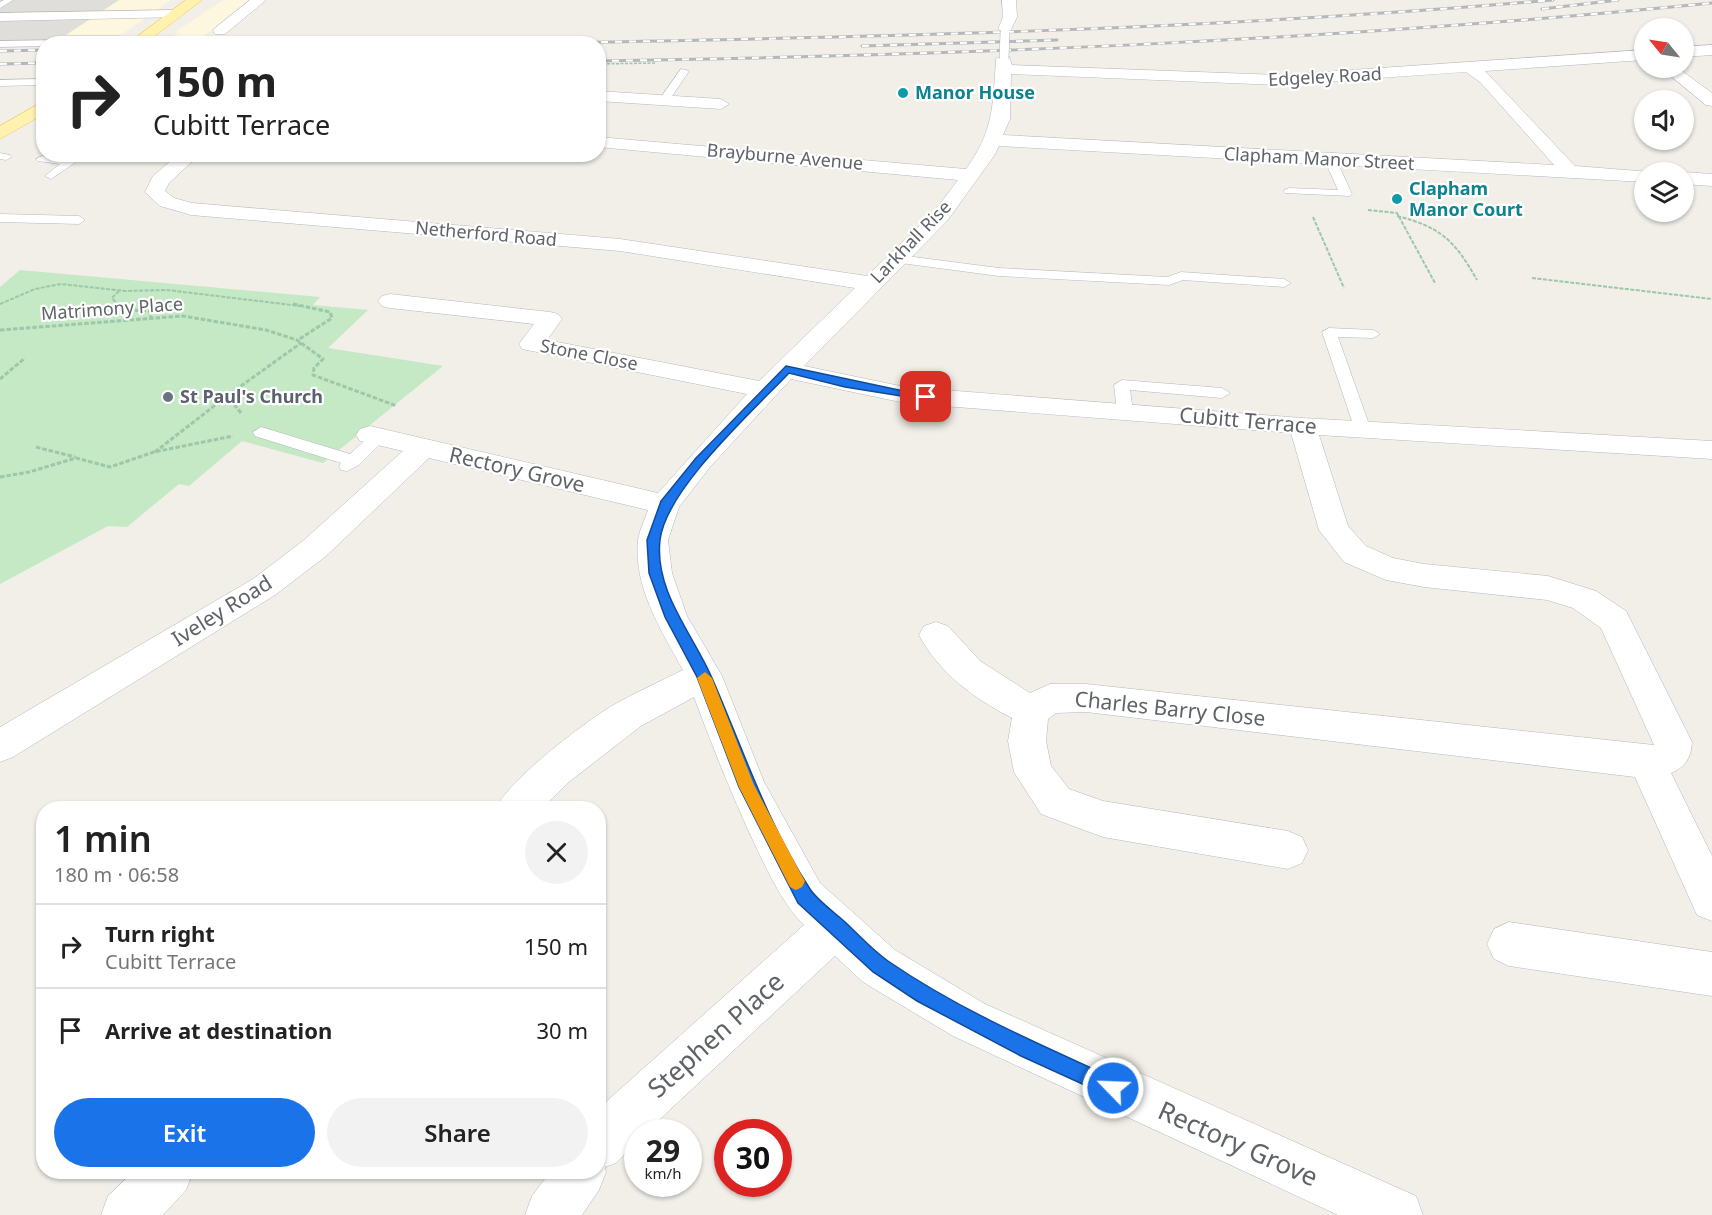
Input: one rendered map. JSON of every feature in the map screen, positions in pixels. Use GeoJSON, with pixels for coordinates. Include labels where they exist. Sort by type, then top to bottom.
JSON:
{"type":"FeatureCollection","features":[{"type":"Feature","properties":{"kind":"main road"},"geometry":{"type":"LineString","coordinates":[[145,36],[195,0]]}},
{"type":"Feature","properties":{"kind":"main road"},"geometry":{"type":"LineString","coordinates":[[0,134],[36,111]]}},
{"type":"Feature","properties":{"kind":"street"},"geometry":{"type":"LineString","coordinates":[[220,31],[259,0]]}},
{"type":"Feature","properties":{"kind":"street"},"geometry":{"type":"LineString","coordinates":[[1007,25],[1009,0]]}},
{"type":"Feature","properties":{"kind":"street"},"geometry":{"type":"LineString","coordinates":[[0,17],[175,14]]}},
{"type":"Feature","properties":{"kind":"street"},"geometry":{"type":"LineString","coordinates":[[1694,51],[1712,50]]}},
{"type":"Feature","properties":{"kind":"street","name":"Edgeley Road"},"geometry":{"type":"LineString","coordinates":[[1005,64],[1267,81],[1634,56]]}},
{"type":"Feature","properties":{"kind":"street","name":"Larkhall Rise"},"geometry":{"type":"LineString","coordinates":[[786,370],[940,217],[971,175],[994,140],[1001,119],[1005,64]]}},
{"type":"Feature","properties":{"kind":"street"},"geometry":{"type":"LineString","coordinates":[[1469,68],[1482,76],[1570,172]]}},
{"type":"Feature","properties":{"kind":"street"},"geometry":{"type":"LineString","coordinates":[[1682,78],[1712,101]]}},
{"type":"Feature","properties":{"kind":"street"},"geometry":{"type":"LineString","coordinates":[[606,96],[721,104]]}},
{"type":"Feature","properties":{"kind":"street","name":"Clapham Manor Street"},"geometry":{"type":"LineString","coordinates":[[994,140],[1634,175]]}},
{"type":"Feature","properties":{"kind":"street","name":"Brayburne Avenue"},"geometry":{"type":"LineString","coordinates":[[606,143],[971,175]]}},
{"type":"Feature","properties":{"kind":"street","name":"Netherford Road"},"geometry":{"type":"LineString","coordinates":[[181,162],[160,180],[155,192],[167,202],[191,209],[620,245],[742,262],[872,284]]}},
{"type":"Feature","properties":{"kind":"street"},"geometry":{"type":"LineString","coordinates":[[1694,179],[1712,180]]}},
{"type":"Feature","properties":{"kind":"street","name":"Stone Close"},"geometry":{"type":"LineString","coordinates":[[390,301],[550,319],[531,344],[765,390]]}},
{"type":"Feature","properties":{"kind":"street","name":"Rectory Grove"},"geometry":{"type":"LineString","coordinates":[[786,370],[700,461],[665,504],[653,540],[656,573],[672,617],[704,676],[747,787],[805,897],[879,966],[969,1020],[1058,1063],[1397,1215]]}},
{"type":"Feature","properties":{"kind":"street","name":"Cubitt Terrace"},"geometry":{"type":"LineString","coordinates":[[786,370],[905,395],[1302,426],[1712,450]]}},
{"type":"Feature","properties":{"kind":"street"},"geometry":{"type":"LineString","coordinates":[[1302,426],[1334,530],[1339,539],[1353,553],[1376,566],[1402,572],[1560,590],[1601,606],[1614,620],[1673,742],[1672,753],[1664,759],[1647,762],[1712,901]]}},
{"type":"Feature","properties":{"kind":"street","name":"Rectory Grove"},"geometry":{"type":"LineString","coordinates":[[374,436],[665,504]]}},
{"type":"Feature","properties":{"kind":"street","name":"Iveley Road"},"geometry":{"type":"LineString","coordinates":[[0,746],[264,587],[315,548],[423,448]]}},
{"type":"Feature","properties":{"kind":"street"},"geometry":{"type":"LineString","coordinates":[[936,635],[964,670],[993,692],[1031,711],[1027,741],[1033,772],[1055,802],[1103,819],[1288,850]]}},
{"type":"Feature","properties":{"kind":"street"},"geometry":{"type":"LineString","coordinates":[[523,801],[557,769],[628,715],[704,676]]}},
{"type":"Feature","properties":{"kind":"street","name":"Charles Barry Close"},"geometry":{"type":"LineString","coordinates":[[1031,711],[1050,699],[1086,698],[1647,762]]}},
{"type":"Feature","properties":{"kind":"street","name":"Stephen Place"},"geometry":{"type":"LineString","coordinates":[[606,1135],[835,926]]}},
{"type":"Feature","properties":{"kind":"street"},"geometry":{"type":"LineString","coordinates":[[1509,944],[1712,974]]}},
{"type":"Feature","properties":{"kind":"street"},"geometry":{"type":"LineString","coordinates":[[127,1215],[161,1179]]}},
{"type":"Feature","properties":{"kind":"street"},"geometry":{"type":"LineString","coordinates":[[551,1215],[576,1179]]}},
{"type":"Feature","properties":{"kind":"lane"},"geometry":{"type":"LineString","coordinates":[[0,6],[9,0]]}},
{"type":"Feature","properties":{"kind":"lane"},"geometry":{"type":"LineString","coordinates":[[1005,64],[1007,25]]}},
{"type":"Feature","properties":{"kind":"lane"},"geometry":{"type":"LineString","coordinates":[[0,44],[36,44]]}},
{"type":"Feature","properties":{"kind":"lane"},"geometry":{"type":"LineString","coordinates":[[664,100],[684,71]]}},
{"type":"Feature","properties":{"kind":"lane"},"geometry":{"type":"LineString","coordinates":[[0,83],[36,82]]}},
{"type":"Feature","properties":{"kind":"lane"},"geometry":{"type":"LineString","coordinates":[[1289,191],[1346,194],[1330,159]]}},
{"type":"Feature","properties":{"kind":"lane"},"geometry":{"type":"LineString","coordinates":[[51,176],[70,162]]}},
{"type":"Feature","properties":{"kind":"lane"},"geometry":{"type":"LineString","coordinates":[[0,218],[79,220]]}},
{"type":"Feature","properties":{"kind":"lane"},"geometry":{"type":"LineString","coordinates":[[898,259],[932,265],[1098,277],[1169,281],[1181,276],[1284,283]]}},
{"type":"Feature","properties":{"kind":"lane"},"geometry":{"type":"LineString","coordinates":[[1364,430],[1329,332],[1373,334]]}},
{"type":"Feature","properties":{"kind":"lane"},"geometry":{"type":"LineString","coordinates":[[1125,411],[1122,385],[1222,393]]}},
{"type":"Feature","properties":{"kind":"lane"},"geometry":{"type":"LineString","coordinates":[[258,431],[350,463],[374,436]]}},
{"type":"Feature","properties":{"kind":"path"},"geometry":{"type":"LineString","coordinates":[[606,64],[656,63]]}},
{"type":"Feature","properties":{"kind":"path"},"geometry":{"type":"LineString","coordinates":[[1302,192],[1344,288]]}},
{"type":"Feature","properties":{"kind":"path"},"geometry":{"type":"LineString","coordinates":[[1346,194],[1355,209],[1397,213],[1396,216],[1435,283]]}},
{"type":"Feature","properties":{"kind":"path"},"geometry":{"type":"LineString","coordinates":[[1396,216],[1439,229],[1458,246],[1477,280]]}},
{"type":"Feature","properties":{"kind":"path"},"geometry":{"type":"LineString","coordinates":[[1532,278],[1608,285],[1640,293],[1712,299]]}},
{"type":"Feature","properties":{"kind":"path"},"geometry":{"type":"LineString","coordinates":[[0,304],[35,289],[61,284],[119,290],[167,290],[276,301],[330,312],[332,318],[154,452]]}},
{"type":"Feature","properties":{"kind":"path"},"geometry":{"type":"LineString","coordinates":[[119,290],[112,298],[114,303],[127,310],[150,311],[151,318]]}},
{"type":"Feature","properties":{"kind":"path","name":"Matrimony Place"},"geometry":{"type":"LineString","coordinates":[[0,330],[183,316],[266,330],[299,341],[323,359],[314,368],[313,375],[397,406]]}},
{"type":"Feature","properties":{"kind":"path"},"geometry":{"type":"LineString","coordinates":[[0,379],[25,358]]}},
{"type":"Feature","properties":{"kind":"path"},"geometry":{"type":"LineString","coordinates":[[227,396],[258,431]]}},
{"type":"Feature","properties":{"kind":"path"},"geometry":{"type":"LineString","coordinates":[[36,447],[110,467],[154,452],[258,431]]}},
{"type":"Feature","properties":{"kind":"path"},"geometry":{"type":"LineString","coordinates":[[0,477],[29,472],[76,458]]}},
{"type":"Feature","properties":{"kind":"shaded area"},"geometry":{"type":"Polygon","coordinates":[[[0,0],[119,0],[66,35],[121,35],[119,36],[36,36],[36,47],[0,48],[0,0]]]}},
{"type":"Feature","properties":{"kind":"shaded area"},"geometry":{"type":"Polygon","coordinates":[[[119,0],[171,0],[121,35],[65,35],[119,0]]]}},
{"type":"Feature","properties":{"kind":"shaded area"},"geometry":{"type":"Polygon","coordinates":[[[223,0],[250,0],[203,36],[173,36],[178,33],[175,32],[223,0]]]}},
{"type":"Feature","properties":{"kind":"green space"},"geometry":{"type":"Polygon","coordinates":[[[20,270],[320,297],[313,305],[368,310],[328,348],[443,366],[323,463],[242,441],[189,486],[179,484],[127,527],[108,526],[0,584],[0,287],[20,270]]]}},
{"type":"Feature","properties":{"kind":"railway"},"geometry":{"type":"LineString","coordinates":[[606,42],[888,36],[1154,26],[1420,11],[1553,0]]}},
{"type":"Feature","properties":{"kind":"railway"},"geometry":{"type":"LineString","coordinates":[[1542,9],[1618,0]]}},
{"type":"Feature","properties":{"kind":"railway"},"geometry":{"type":"LineString","coordinates":[[606,61],[877,55],[1155,44],[1434,27],[1712,3]]}},
{"type":"Feature","properties":{"kind":"railway"},"geometry":{"type":"LineString","coordinates":[[862,46],[1057,40]]}},
{"type":"Feature","properties":{"kind":"railway"},"geometry":{"type":"LineString","coordinates":[[0,51],[36,50]]}},
{"type":"Feature","properties":{"kind":"railway"},"geometry":{"type":"LineString","coordinates":[[0,64],[36,63]]}},
{"type":"Feature","properties":{"kind":"slow traffic"},"geometry":{"type":"LineString","coordinates":[[705,678],[747,787],[796,881]]}},
{"type":"Feature","properties":{"kind":"place","name":"Manor House"},"geometry":{"type":"Point","coordinates":[903,93]}},
{"type":"Feature","properties":{"kind":"place","name":"Clapham Manor Court"},"geometry":{"type":"Point","coordinates":[1397,199]}},
{"type":"Feature","properties":{"kind":"place","name":"St Paul's Church"},"geometry":{"type":"Point","coordinates":[168,397]}},
{"type":"Feature","properties":{"kind":"route"},"geometry":{"type":"LineString","coordinates":[[926,397],[845,384],[786,370],[700,461],[665,504],[653,540],[656,573],[672,617],[704,676],[747,787],[805,897],[879,966],[923,994],[969,1020],[1113,1088]]}}]}
